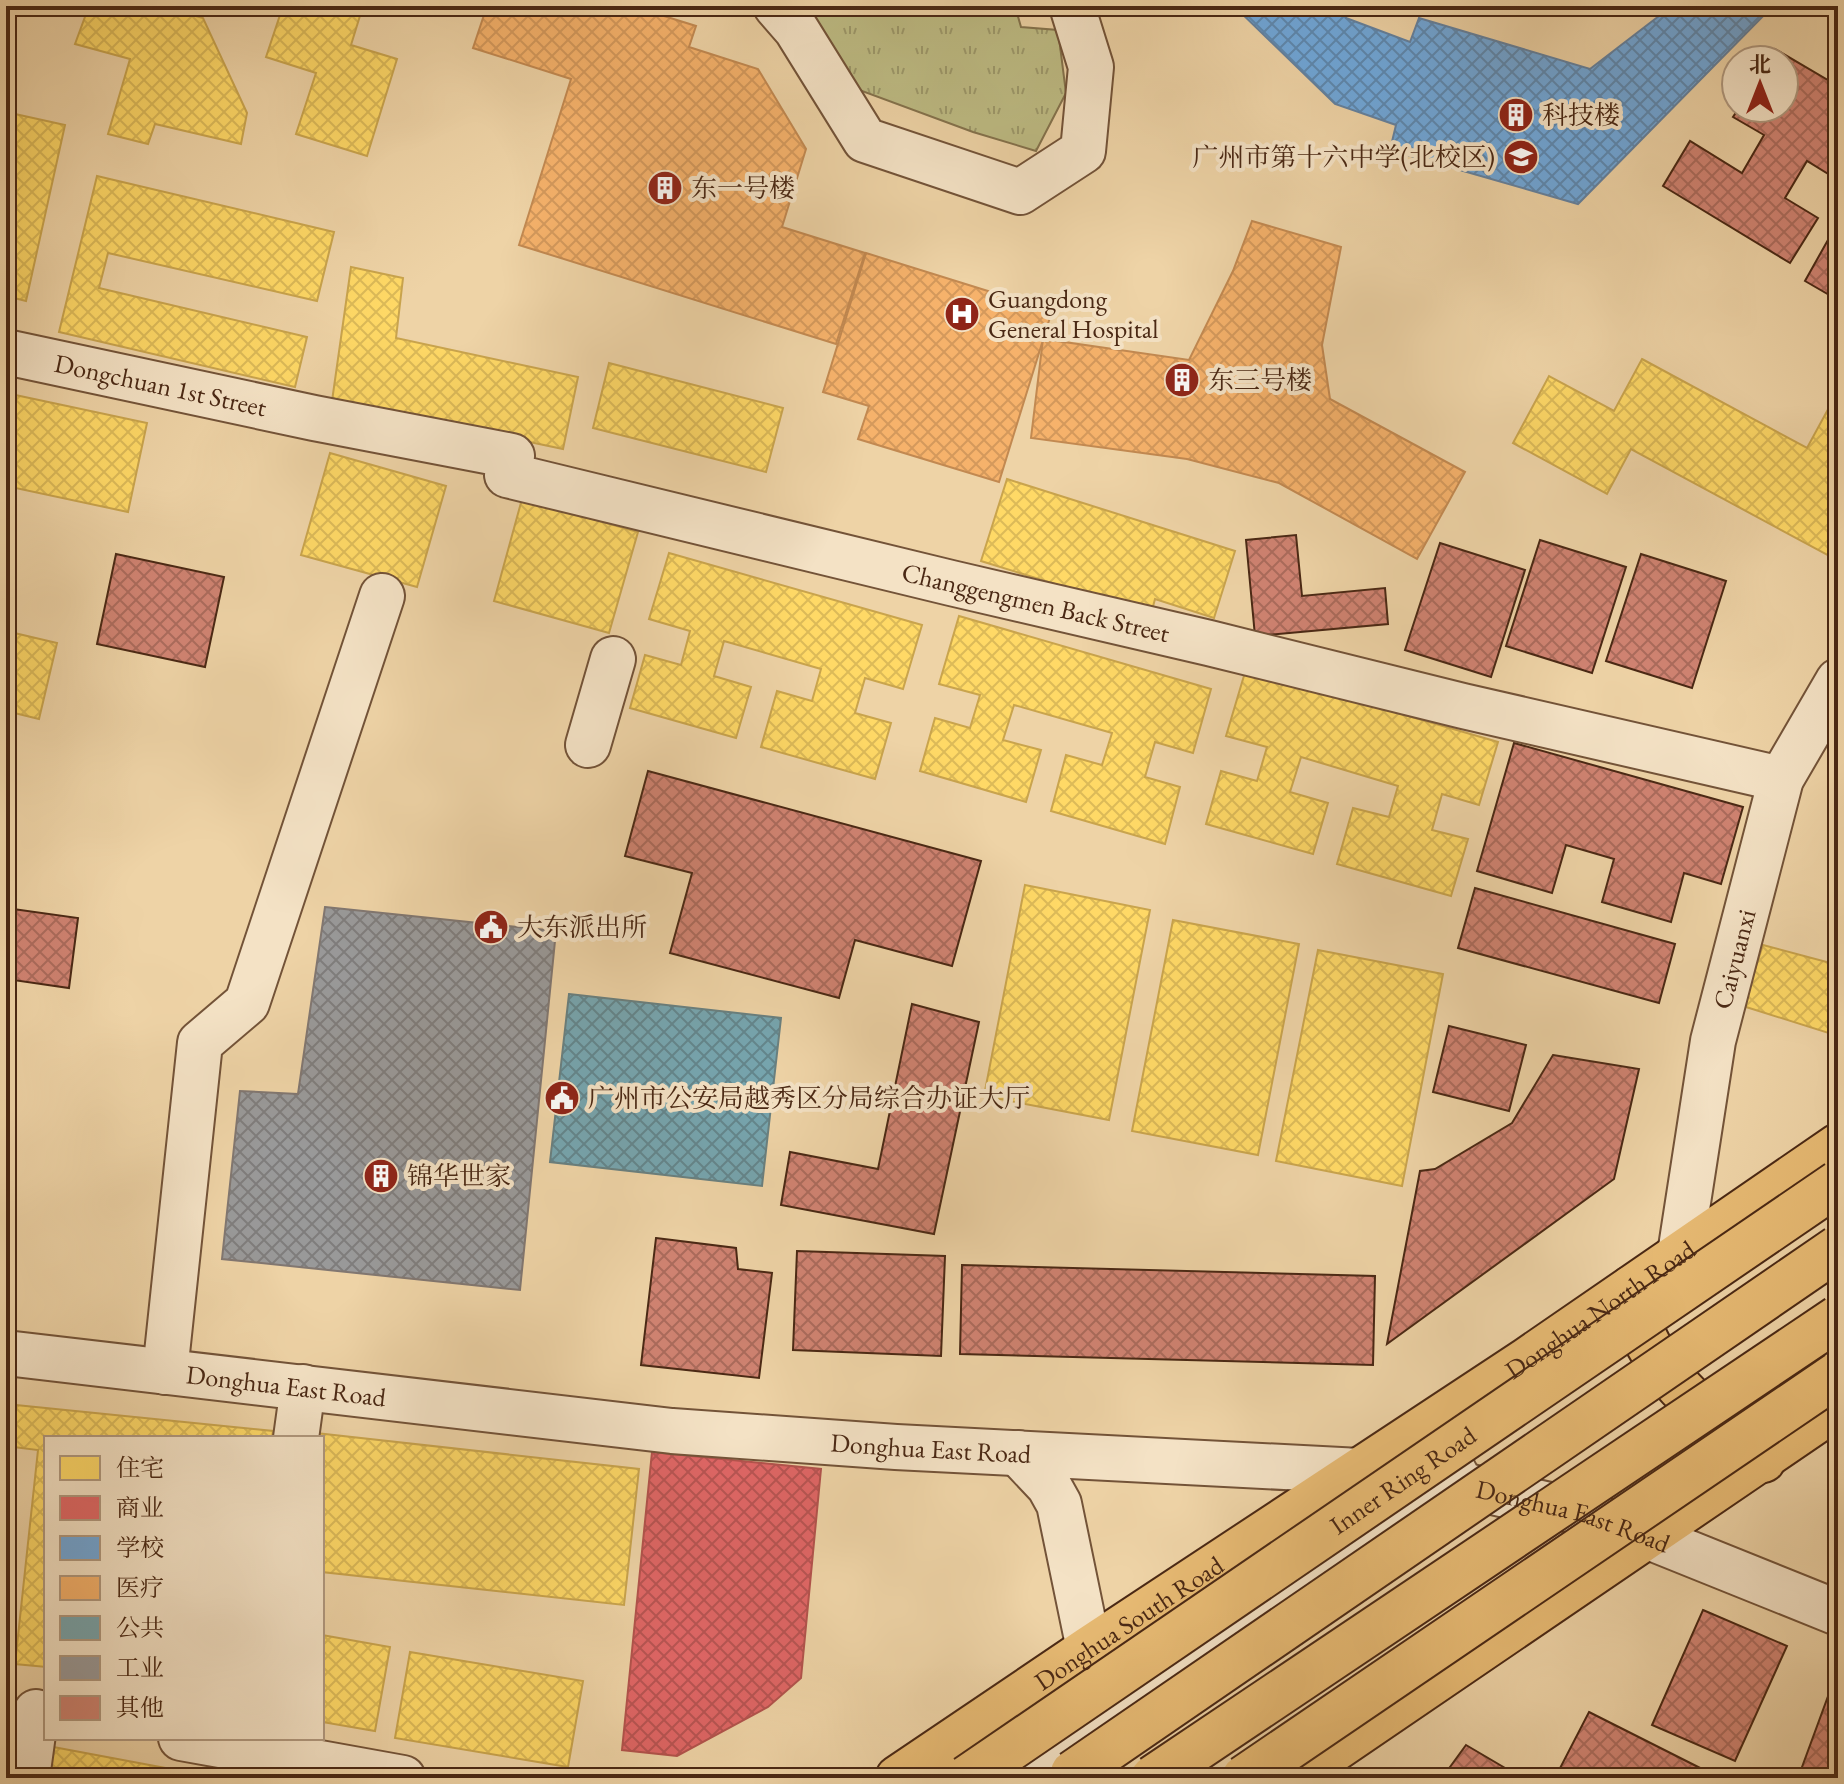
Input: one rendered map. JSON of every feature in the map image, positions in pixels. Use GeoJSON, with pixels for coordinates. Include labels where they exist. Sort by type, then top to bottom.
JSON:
{"type":"FeatureCollection","features":[{"type":"Feature","properties":{"kind":"main road","name":"Donghua North Road"},"geometry":{"type":"LineString","coordinates":[[1360,1471],[1838,1146]]}},
{"type":"Feature","properties":{"kind":"main road","name":"Inner Ring Road"},"geometry":{"type":"LineString","coordinates":[[967,1778],[1838,1183]]}},
{"type":"Feature","properties":{"kind":"main road"},"geometry":{"type":"LineString","coordinates":[[1066,1778],[1838,1248]]}},
{"type":"Feature","properties":{"kind":"main road"},"geometry":{"type":"LineString","coordinates":[[1632,1288],[1633,1307],[1644,1337],[1659,1362],[1705,1413],[1763,1460]]}},
{"type":"Feature","properties":{"kind":"main road"},"geometry":{"type":"LineString","coordinates":[[1153,1778],[1838,1318]]}},
{"type":"Feature","properties":{"kind":"main road"},"geometry":{"type":"LineString","coordinates":[[1244,1778],[1838,1374]]}},
{"type":"Feature","properties":{"kind":"main road"},"geometry":{"type":"LineString","coordinates":[[1292,1778],[1838,1406]]}},
{"type":"Feature","properties":{"kind":"main road","name":"Donghua South Road"},"geometry":{"type":"LineString","coordinates":[[898,1778],[1360,1471]]}},
{"type":"Feature","properties":{"kind":"street"},"geometry":{"type":"LineString","coordinates":[[776,6],[796,29],[865,140],[1020,192],[1083,151],[1091,67],[1072,6]]}},
{"type":"Feature","properties":{"kind":"street","name":"Dongchuan 1st Street"},"geometry":{"type":"LineString","coordinates":[[6,352],[314,418]]}},
{"type":"Feature","properties":{"kind":"street","name":"Changgengmen Back Street"},"geometry":{"type":"LineString","coordinates":[[314,418],[512,456],[507,475],[1463,706],[1781,779]]}},
{"type":"Feature","properties":{"kind":"street"},"geometry":{"type":"LineString","coordinates":[[165,1372],[200,1043],[247,1003],[382,596]]}},
{"type":"Feature","properties":{"kind":"street"},"geometry":{"type":"LineString","coordinates":[[588,745],[613,659]]}},
{"type":"Feature","properties":{"kind":"street","name":"Caiyuanxi"},"geometry":{"type":"LineString","coordinates":[[1680,1254],[1713,1041],[1781,779],[1838,681]]}},
{"type":"Feature","properties":{"kind":"street","name":"Donghua East Road"},"geometry":{"type":"LineString","coordinates":[[6,1353],[672,1431],[1360,1471],[1449,1482],[1584,1513],[1838,1613]]}},
{"type":"Feature","properties":{"kind":"street"},"geometry":{"type":"LineString","coordinates":[[1009,1778],[1352,1544],[1449,1482],[1527,1360]]}},
{"type":"Feature","properties":{"kind":"street"},"geometry":{"type":"LineString","coordinates":[[296,1436],[303,1387]]}},
{"type":"Feature","properties":{"kind":"street"},"geometry":{"type":"LineString","coordinates":[[1018,1453],[1049,1486],[1059,1504],[1089,1649]]}},
{"type":"Feature","properties":{"kind":"street"},"geometry":{"type":"LineString","coordinates":[[1192,1778],[1584,1513],[1763,1460]]}},
{"type":"Feature","properties":{"kind":"street"},"geometry":{"type":"LineString","coordinates":[[27,1778],[29,1711]]}},
{"type":"Feature","properties":{"kind":"street"},"geometry":{"type":"LineString","coordinates":[[198,1740],[252,1765],[403,1778]]}},
{"type":"Feature","properties":{"kind":"green space"},"geometry":{"type":"Polygon","coordinates":[[[804,6],[1015,6],[1021,27],[1058,30],[1066,93],[1036,151],[973,132],[843,84],[804,6]]]}},
{"type":"Feature","properties":{"kind":"building: 住宅"},"geometry":{"type":"Polygon","coordinates":[[[6,6],[55,6],[55,8],[6,10],[6,6]]]}},
{"type":"Feature","properties":{"kind":"building: 住宅"},"geometry":{"type":"Polygon","coordinates":[[[89,6],[160,6],[203,18],[247,113],[241,144],[155,124],[148,144],[108,134],[130,59],[75,44],[89,6]]]}},
{"type":"Feature","properties":{"kind":"building: 住宅"},"geometry":{"type":"Polygon","coordinates":[[[283,6],[363,6],[351,45],[397,59],[367,156],[296,134],[316,73],[266,57],[283,6]]]}},
{"type":"Feature","properties":{"kind":"building: 住宅"},"geometry":{"type":"Polygon","coordinates":[[[6,112],[65,125],[26,301],[6,296],[6,112]]]}},
{"type":"Feature","properties":{"kind":"building: 住宅"},"geometry":{"type":"Polygon","coordinates":[[[97,176],[334,232],[317,301],[108,253],[99,288],[307,337],[295,387],[59,332],[97,176]]]}},
{"type":"Feature","properties":{"kind":"building: 住宅"},"geometry":{"type":"Polygon","coordinates":[[[351,267],[403,278],[396,338],[578,377],[563,449],[332,401],[351,267]]]}},
{"type":"Feature","properties":{"kind":"building: 住宅"},"geometry":{"type":"Polygon","coordinates":[[[1642,359],[1807,448],[1838,391],[1838,548],[1833,558],[1631,449],[1607,494],[1513,443],[1549,376],[1614,411],[1642,359]]]}},
{"type":"Feature","properties":{"kind":"building: 住宅"},"geometry":{"type":"Polygon","coordinates":[[[609,363],[783,408],[766,472],[593,428],[609,363]]]}},
{"type":"Feature","properties":{"kind":"building: 住宅"},"geometry":{"type":"Polygon","coordinates":[[[6,393],[147,423],[128,512],[6,486],[6,393]]]}},
{"type":"Feature","properties":{"kind":"building: 住宅"},"geometry":{"type":"Polygon","coordinates":[[[330,453],[446,486],[417,587],[301,555],[330,453]]]}},
{"type":"Feature","properties":{"kind":"building: 住宅"},"geometry":{"type":"Polygon","coordinates":[[[1007,479],[1235,551],[1214,618],[1155,599],[1151,614],[981,561],[1007,479]]]}},
{"type":"Feature","properties":{"kind":"building: 住宅"},"geometry":{"type":"Polygon","coordinates":[[[522,499],[638,532],[609,633],[494,601],[522,499]]]}},
{"type":"Feature","properties":{"kind":"building: 住宅"},"geometry":{"type":"Polygon","coordinates":[[[669,553],[922,625],[903,689],[865,678],[855,713],[891,723],[875,779],[761,747],[777,691],[812,701],[821,669],[724,641],[714,676],[751,687],[736,738],[630,708],[645,655],[681,665],[690,631],[649,619],[669,553]]]}},
{"type":"Feature","properties":{"kind":"building: 住宅"},"geometry":{"type":"Polygon","coordinates":[[[959,616],[1211,689],[1193,753],[1155,742],[1145,777],[1180,787],[1165,844],[1051,811],[1066,755],[1102,765],[1112,733],[1014,705],[1003,740],[1041,750],[1026,802],[920,771],[935,718],[970,728],[980,695],[939,684],[959,616]]]}},
{"type":"Feature","properties":{"kind":"building: 住宅"},"geometry":{"type":"Polygon","coordinates":[[[6,631],[57,643],[39,719],[6,711],[6,631]]]}},
{"type":"Feature","properties":{"kind":"building: 住宅"},"geometry":{"type":"Polygon","coordinates":[[[1246,669],[1498,742],[1479,805],[1442,794],[1432,830],[1468,839],[1451,896],[1337,864],[1353,808],[1389,817],[1398,786],[1301,757],[1290,792],[1328,803],[1313,854],[1206,824],[1221,771],[1257,781],[1267,747],[1226,736],[1246,669]]]}},
{"type":"Feature","properties":{"kind":"building: 住宅"},"geometry":{"type":"Polygon","coordinates":[[[1025,885],[1150,910],[1109,1120],[984,1096],[1025,885]]]}},
{"type":"Feature","properties":{"kind":"building: 住宅"},"geometry":{"type":"Polygon","coordinates":[[[1173,920],[1299,944],[1258,1155],[1132,1131],[1173,920]]]}},
{"type":"Feature","properties":{"kind":"building: 住宅"},"geometry":{"type":"Polygon","coordinates":[[[1763,945],[1838,965],[1838,1036],[1743,1006],[1763,945]]]}},
{"type":"Feature","properties":{"kind":"building: 住宅"},"geometry":{"type":"Polygon","coordinates":[[[1318,950],[1443,974],[1402,1186],[1276,1161],[1318,950]]]}},
{"type":"Feature","properties":{"kind":"building: 住宅"},"geometry":{"type":"Polygon","coordinates":[[[6,1404],[273,1431],[272,1436],[44,1436],[44,1667],[15,1664],[38,1450],[6,1446],[6,1404]]]}},
{"type":"Feature","properties":{"kind":"building: 住宅"},"geometry":{"type":"Polygon","coordinates":[[[316,1433],[639,1469],[624,1605],[324,1572],[324,1436],[316,1436],[316,1433]]]}},
{"type":"Feature","properties":{"kind":"building: 住宅"},"geometry":{"type":"Polygon","coordinates":[[[324,1635],[390,1647],[375,1731],[324,1722],[324,1635]]]}},
{"type":"Feature","properties":{"kind":"building: 住宅"},"geometry":{"type":"Polygon","coordinates":[[[410,1652],[583,1681],[568,1767],[395,1738],[410,1652]]]}},
{"type":"Feature","properties":{"kind":"building: 住宅"},"geometry":{"type":"Polygon","coordinates":[[[6,1736],[18,1738],[6,1778],[6,1736]]]}},
{"type":"Feature","properties":{"kind":"building: 住宅"},"geometry":{"type":"Polygon","coordinates":[[[48,1746],[219,1778],[42,1778],[48,1746]]]}},
{"type":"Feature","properties":{"kind":"building: 商业"},"geometry":{"type":"Polygon","coordinates":[[[652,1452],[821,1469],[801,1678],[768,1707],[677,1756],[622,1750],[652,1452]]]}},
{"type":"Feature","properties":{"kind":"building: 学校","name":"广州市第十六中学(北校区)"},"geometry":{"type":"Polygon","coordinates":[[[1234,6],[1348,6],[1346,18],[1410,42],[1419,18],[1590,69],[1672,6],[1773,6],[1736,44],[1720,44],[1720,60],[1578,204],[1390,150],[1396,125],[1335,104],[1234,6]]]}},
{"type":"Feature","properties":{"kind":"building: 医疗","name":"东一号楼"},"geometry":{"type":"Polygon","coordinates":[[[487,6],[632,6],[696,26],[689,47],[758,69],[806,149],[782,227],[865,253],[836,344],[519,245],[571,79],[473,48],[487,6]]]}},
{"type":"Feature","properties":{"kind":"building: 医疗","name":"东三号楼"},"geometry":{"type":"Polygon","coordinates":[[[1252,221],[1341,247],[1322,345],[1330,399],[1465,472],[1417,559],[1279,483],[1187,459],[1031,438],[1043,339],[1189,360],[1233,271],[1252,221]]]}},
{"type":"Feature","properties":{"kind":"building: 医疗"},"geometry":{"type":"Polygon","coordinates":[[[866,253],[1052,311],[999,482],[858,439],[869,406],[823,392],[866,253]]]}},
{"type":"Feature","properties":{"kind":"building: 公共"},"geometry":{"type":"Polygon","coordinates":[[[569,994],[781,1018],[762,1186],[550,1162],[569,994]]]}},
{"type":"Feature","properties":{"kind":"building: 工业","name":"锦华世家"},"geometry":{"type":"Polygon","coordinates":[[[325,907],[556,931],[520,1290],[222,1259],[240,1091],[298,1094],[325,907]]]}},
{"type":"Feature","properties":{"kind":"building: 其他"},"geometry":{"type":"Polygon","coordinates":[[[1800,64],[1838,86],[1838,180],[1807,161],[1785,198],[1818,218],[1790,263],[1663,186],[1690,141],[1742,173],[1764,135],[1745,124],[1800,124],[1800,64]]]}},
{"type":"Feature","properties":{"kind":"building: 其他"},"geometry":{"type":"Polygon","coordinates":[[[1838,222],[1838,300],[1805,281],[1838,222]]]}},
{"type":"Feature","properties":{"kind":"building: 其他"},"geometry":{"type":"Polygon","coordinates":[[[1296,535],[1302,596],[1385,588],[1388,624],[1255,636],[1246,540],[1296,535]]]}},
{"type":"Feature","properties":{"kind":"building: 其他"},"geometry":{"type":"Polygon","coordinates":[[[1540,540],[1626,567],[1592,673],[1506,646],[1540,540]]]}},
{"type":"Feature","properties":{"kind":"building: 其他"},"geometry":{"type":"Polygon","coordinates":[[[1440,543],[1525,570],[1491,677],[1405,650],[1440,543]]]}},
{"type":"Feature","properties":{"kind":"building: 其他"},"geometry":{"type":"Polygon","coordinates":[[[116,554],[224,577],[205,667],[97,644],[116,554]]]}},
{"type":"Feature","properties":{"kind":"building: 其他"},"geometry":{"type":"Polygon","coordinates":[[[1641,554],[1726,581],[1692,688],[1606,661],[1641,554]]]}},
{"type":"Feature","properties":{"kind":"building: 其他"},"geometry":{"type":"Polygon","coordinates":[[[1514,743],[1743,807],[1721,884],[1684,873],[1671,922],[1602,902],[1614,859],[1566,845],[1552,893],[1477,871],[1514,743]]]}},
{"type":"Feature","properties":{"kind":"building: 其他"},"geometry":{"type":"Polygon","coordinates":[[[648,771],[981,861],[952,966],[855,940],[839,998],[670,953],[692,873],[625,856],[648,771]]]}},
{"type":"Feature","properties":{"kind":"building: 其他"},"geometry":{"type":"Polygon","coordinates":[[[1475,888],[1675,944],[1659,1003],[1458,948],[1475,888]]]}},
{"type":"Feature","properties":{"kind":"building: 其他"},"geometry":{"type":"Polygon","coordinates":[[[6,908],[78,918],[69,988],[6,979],[6,908]]]}},
{"type":"Feature","properties":{"kind":"building: 其他"},"geometry":{"type":"Polygon","coordinates":[[[912,1004],[979,1022],[934,1234],[781,1205],[790,1152],[878,1169],[912,1004]]]}},
{"type":"Feature","properties":{"kind":"building: 其他"},"geometry":{"type":"Polygon","coordinates":[[[1449,1026],[1526,1045],[1509,1111],[1433,1092],[1449,1026]]]}},
{"type":"Feature","properties":{"kind":"building: 其他"},"geometry":{"type":"Polygon","coordinates":[[[1553,1055],[1639,1069],[1614,1179],[1387,1344],[1420,1171],[1435,1169],[1512,1123],[1553,1055]]]}},
{"type":"Feature","properties":{"kind":"building: 其他"},"geometry":{"type":"Polygon","coordinates":[[[656,1238],[736,1248],[738,1269],[772,1273],[759,1378],[641,1365],[656,1238]]]}},
{"type":"Feature","properties":{"kind":"building: 其他"},"geometry":{"type":"Polygon","coordinates":[[[797,1251],[945,1256],[941,1356],[793,1350],[797,1251]]]}},
{"type":"Feature","properties":{"kind":"building: 其他"},"geometry":{"type":"Polygon","coordinates":[[[962,1265],[1375,1276],[1373,1365],[960,1354],[962,1265]]]}},
{"type":"Feature","properties":{"kind":"building: 其他"},"geometry":{"type":"Polygon","coordinates":[[[1703,1610],[1787,1646],[1735,1761],[1652,1725],[1703,1610]]]}},
{"type":"Feature","properties":{"kind":"building: 其他"},"geometry":{"type":"Polygon","coordinates":[[[1834,1680],[1838,1681],[1838,1778],[1798,1778],[1834,1680]]]}},
{"type":"Feature","properties":{"kind":"building: 其他"},"geometry":{"type":"Polygon","coordinates":[[[1589,1712],[1720,1778],[1569,1778],[1558,1772],[1589,1712]]]}},
{"type":"Feature","properties":{"kind":"building: 其他"},"geometry":{"type":"Polygon","coordinates":[[[1466,1745],[1522,1778],[1442,1778],[1466,1745]]]}},
{"type":"Feature","properties":{"kind":"place","name":"科技楼"},"geometry":{"type":"Point","coordinates":[1516,115]}},
{"type":"Feature","properties":{"kind":"place","name":"广州市第十六中学(北校区)"},"geometry":{"type":"Point","coordinates":[1521,157]}},
{"type":"Feature","properties":{"kind":"place","name":"东一号楼"},"geometry":{"type":"Point","coordinates":[665,188]}},
{"type":"Feature","properties":{"kind":"place","name":"Guangdong General Hospital"},"geometry":{"type":"Point","coordinates":[962,314]}},
{"type":"Feature","properties":{"kind":"place","name":"东三号楼"},"geometry":{"type":"Point","coordinates":[1182,380]}},
{"type":"Feature","properties":{"kind":"place","name":"大东派出所"},"geometry":{"type":"Point","coordinates":[491,927]}},
{"type":"Feature","properties":{"kind":"place","name":"广州市公安局越秀区分局综合办证大厅"},"geometry":{"type":"Point","coordinates":[562,1098]}},
{"type":"Feature","properties":{"kind":"place","name":"锦华世家"},"geometry":{"type":"Point","coordinates":[381,1176]}}]}
